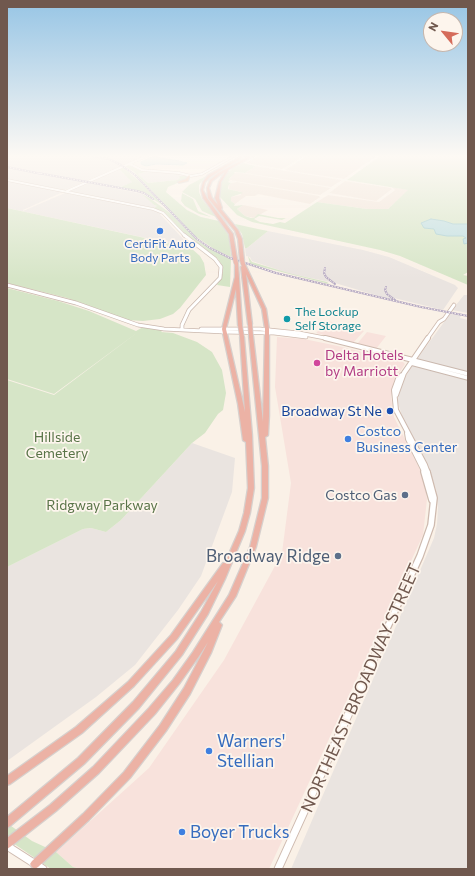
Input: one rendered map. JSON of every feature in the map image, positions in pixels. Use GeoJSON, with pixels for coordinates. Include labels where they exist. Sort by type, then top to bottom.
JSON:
{"type":"FeatureCollection","features":[{"type":"Feature","properties":{"kind":"highway"},"geometry":{"type":"LineString","coordinates":[[8,823],[81,761],[136,705],[179,653],[204,614],[222,579],[235,549],[247,513],[251,479],[242,336],[234,248],[231,234],[204,197]]}},
{"type":"Feature","properties":{"kind":"highway"},"geometry":{"type":"LineString","coordinates":[[36,867],[127,775],[163,728],[187,691],[207,653],[247,563],[262,514],[266,482],[264,447],[239,235],[234,226],[210,197]]}},
{"type":"Feature","properties":{"kind":"highway"},"geometry":{"type":"LineString","coordinates":[[217,197],[217,200],[222,212]]}},
{"type":"Feature","properties":{"kind":"highway"},"geometry":{"type":"LineString","coordinates":[[243,264],[264,309],[267,331],[264,447]]}},
{"type":"Feature","properties":{"kind":"highway"},"geometry":{"type":"LineString","coordinates":[[237,276],[224,330],[241,404],[251,479]]}},
{"type":"Feature","properties":{"kind":"highway"},"geometry":{"type":"LineString","coordinates":[[7,782],[79,730],[131,684],[174,637],[208,591],[235,549]]}},
{"type":"Feature","properties":{"kind":"highway"},"geometry":{"type":"LineString","coordinates":[[7,845],[96,770],[152,711],[176,682],[224,612]]}},
{"type":"Feature","properties":{"kind":"main road","name":"NORTHEAST BROADWAY STREET"},"geometry":{"type":"LineString","coordinates":[[278,869],[423,550],[432,521],[433,504],[426,476],[398,416],[395,397],[402,375],[439,322],[444,319],[453,305]]}},
{"type":"Feature","properties":{"kind":"main road"},"geometry":{"type":"LineString","coordinates":[[224,330],[267,331],[320,337],[412,361]]}},
{"type":"Feature","properties":{"kind":"main road"},"geometry":{"type":"LineString","coordinates":[[7,845],[36,867]]}},
{"type":"Feature","properties":{"kind":"street"},"geometry":{"type":"LineString","coordinates":[[90,197],[159,211],[189,240],[217,260],[221,267],[220,278],[189,310],[182,325],[182,330]]}},
{"type":"Feature","properties":{"kind":"street"},"geometry":{"type":"LineString","coordinates":[[7,285],[76,303],[130,323],[154,328],[224,330]]}},
{"type":"Feature","properties":{"kind":"street"},"geometry":{"type":"LineString","coordinates":[[412,361],[468,374]]}},
{"type":"Feature","properties":{"kind":"street"},"geometry":{"type":"LineString","coordinates":[[412,361],[468,378]]}},
{"type":"Feature","properties":{"kind":"shaded area"},"geometry":{"type":"Polygon","coordinates":[[[7,197],[52,197],[23,211],[56,197],[85,197],[152,210],[159,213],[185,241],[197,249],[7,208],[7,197]]]}},
{"type":"Feature","properties":{"kind":"shaded area"},"geometry":{"type":"Polygon","coordinates":[[[99,197],[146,197],[154,205],[158,206],[154,208],[99,197]]]}},
{"type":"Feature","properties":{"kind":"shaded area"},"geometry":{"type":"Polygon","coordinates":[[[231,197],[245,197],[235,204],[231,201],[231,197]]]}},
{"type":"Feature","properties":{"kind":"shaded area"},"geometry":{"type":"Polygon","coordinates":[[[273,197],[320,197],[310,204],[273,197]]]}},
{"type":"Feature","properties":{"kind":"shaded area"},"geometry":{"type":"Polygon","coordinates":[[[325,197],[342,197],[379,202],[386,197],[401,197],[388,209],[367,209],[317,202],[325,197]]]}},
{"type":"Feature","properties":{"kind":"shaded area"},"geometry":{"type":"Polygon","coordinates":[[[352,197],[381,197],[376,201],[352,197]]]}},
{"type":"Feature","properties":{"kind":"shaded area"},"geometry":{"type":"Polygon","coordinates":[[[243,205],[268,210],[254,218],[245,216],[237,209],[243,205]]]}},
{"type":"Feature","properties":{"kind":"shaded area"},"geometry":{"type":"Polygon","coordinates":[[[268,231],[363,250],[389,257],[455,285],[458,288],[443,310],[394,298],[400,302],[335,283],[291,274],[252,261],[250,257],[246,256],[245,248],[268,231]]]}},
{"type":"Feature","properties":{"kind":"shaded area"},"geometry":{"type":"Polygon","coordinates":[[[464,295],[468,295],[468,313],[452,310],[464,295]]]}},
{"type":"Feature","properties":{"kind":"shaded area"},"geometry":{"type":"Polygon","coordinates":[[[450,314],[461,315],[460,318],[468,320],[468,869],[291,869],[434,538],[438,507],[436,489],[426,462],[404,422],[398,403],[398,392],[402,382],[414,363],[450,314]]]}},
{"type":"Feature","properties":{"kind":"shaded area"},"geometry":{"type":"Polygon","coordinates":[[[328,321],[364,331],[353,343],[316,333],[328,321]]]}},
{"type":"Feature","properties":{"kind":"shaded area"},"geometry":{"type":"Polygon","coordinates":[[[367,332],[386,336],[376,349],[357,344],[367,332]]]}},
{"type":"Feature","properties":{"kind":"shaded area"},"geometry":{"type":"Polygon","coordinates":[[[277,337],[304,339],[338,346],[403,362],[405,364],[394,381],[391,397],[394,417],[424,478],[427,499],[423,535],[269,869],[80,869],[73,867],[56,852],[149,768],[224,660],[282,553],[291,483],[275,387],[277,337]]]}},
{"type":"Feature","properties":{"kind":"shaded area"},"geometry":{"type":"Polygon","coordinates":[[[192,443],[235,458],[232,492],[201,576],[178,610],[135,665],[96,697],[7,761],[7,567],[83,529],[91,528],[106,532],[121,520],[192,443]]]}},
{"type":"Feature","properties":{"kind":"green space"},"geometry":{"type":"Polygon","coordinates":[[[145,197],[151,199],[170,213],[199,242],[231,259],[230,287],[217,285],[223,272],[218,259],[190,239],[164,212],[154,208],[157,206],[145,197]]]}},
{"type":"Feature","properties":{"kind":"green space"},"geometry":{"type":"Polygon","coordinates":[[[149,197],[155,197],[164,206],[149,197]]]}},
{"type":"Feature","properties":{"kind":"green space"},"geometry":{"type":"Polygon","coordinates":[[[158,197],[172,197],[187,210],[201,217],[219,221],[229,236],[231,257],[214,249],[195,236],[158,197]]]}},
{"type":"Feature","properties":{"kind":"green space"},"geometry":{"type":"Polygon","coordinates":[[[182,197],[189,197],[193,199],[198,211],[211,217],[199,214],[185,206],[181,201],[182,197]]]}},
{"type":"Feature","properties":{"kind":"green space"},"geometry":{"type":"Polygon","coordinates":[[[191,197],[201,197],[216,217],[202,211],[195,199],[191,197]]]}},
{"type":"Feature","properties":{"kind":"green space"},"geometry":{"type":"Polygon","coordinates":[[[220,197],[231,197],[231,201],[235,204],[234,206],[243,205],[237,209],[245,216],[251,218],[254,218],[258,214],[286,218],[282,220],[259,216],[254,219],[260,222],[273,224],[280,222],[285,223],[317,202],[367,209],[388,209],[401,197],[468,197],[468,272],[463,275],[468,276],[468,285],[400,256],[380,250],[252,222],[237,215],[220,197]]]}},
{"type":"Feature","properties":{"kind":"green space"},"geometry":{"type":"Polygon","coordinates":[[[7,208],[191,248],[200,256],[204,263],[206,275],[180,308],[173,314],[160,319],[143,321],[128,320],[67,298],[7,283],[7,208]]]}},
{"type":"Feature","properties":{"kind":"green space"},"geometry":{"type":"Polygon","coordinates":[[[235,224],[268,231],[245,248],[242,234],[235,224]]]}},
{"type":"Feature","properties":{"kind":"green space"},"geometry":{"type":"Polygon","coordinates":[[[248,256],[252,262],[292,274],[327,282],[329,284],[250,264],[248,256]]]}},
{"type":"Feature","properties":{"kind":"green space"},"geometry":{"type":"Polygon","coordinates":[[[7,288],[58,301],[89,311],[136,331],[145,326],[164,329],[161,332],[173,333],[197,342],[212,352],[222,370],[226,393],[223,410],[218,414],[205,433],[192,443],[121,520],[106,532],[91,528],[83,529],[7,567],[7,380],[54,395],[138,332],[54,394],[7,379],[7,288]]]}},
{"type":"Feature","properties":{"kind":"green space"},"geometry":{"type":"Polygon","coordinates":[[[7,823],[32,841],[56,852],[73,867],[80,869],[51,869],[7,839],[7,823]]]}},
{"type":"Feature","properties":{"kind":"water"},"geometry":{"type":"Polygon","coordinates":[[[431,219],[453,224],[468,224],[468,243],[464,244],[463,239],[466,238],[463,236],[436,234],[434,229],[424,228],[421,223],[431,219]]]}},
{"type":"Feature","properties":{"kind":"railway"},"geometry":{"type":"LineString","coordinates":[[156,197],[197,239],[210,248],[230,258],[276,273],[421,307],[468,316]]}},
{"type":"Feature","properties":{"kind":"railway"},"geometry":{"type":"LineString","coordinates":[[325,268],[324,273],[326,277],[335,284]]}},
{"type":"Feature","properties":{"kind":"railway"},"geometry":{"type":"LineString","coordinates":[[386,287],[385,290],[387,294],[395,300]]}},
{"type":"Feature","properties":{"kind":"place","name":"CertiFit Auto Body Parts"},"geometry":{"type":"Point","coordinates":[160,231]}},
{"type":"Feature","properties":{"kind":"place","name":"The Lockup Self Storage"},"geometry":{"type":"Point","coordinates":[287,319]}},
{"type":"Feature","properties":{"kind":"place","name":"Delta Hotels by Marriott"},"geometry":{"type":"Point","coordinates":[317,363]}},
{"type":"Feature","properties":{"kind":"place","name":"Broadway St Ne"},"geometry":{"type":"Point","coordinates":[390,411]}},
{"type":"Feature","properties":{"kind":"place","name":"Costco Business Center"},"geometry":{"type":"Point","coordinates":[348,439]}},
{"type":"Feature","properties":{"kind":"place","name":"Costco Gas"},"geometry":{"type":"Point","coordinates":[405,495]}},
{"type":"Feature","properties":{"kind":"place","name":"Broadway Ridge"},"geometry":{"type":"Point","coordinates":[338,556]}},
{"type":"Feature","properties":{"kind":"place","name":"Warners' Stellian"},"geometry":{"type":"Point","coordinates":[209,751]}},
{"type":"Feature","properties":{"kind":"place","name":"Boyer Trucks"},"geometry":{"type":"Point","coordinates":[182,832]}},
{"type":"Feature","properties":{"kind":"park label","name":"Hillside Cemetery"},"geometry":{"type":"Point","coordinates":[57,446]}},
{"type":"Feature","properties":{"kind":"park label","name":"Ridgway Parkway"},"geometry":{"type":"Point","coordinates":[102,505]}}]}
